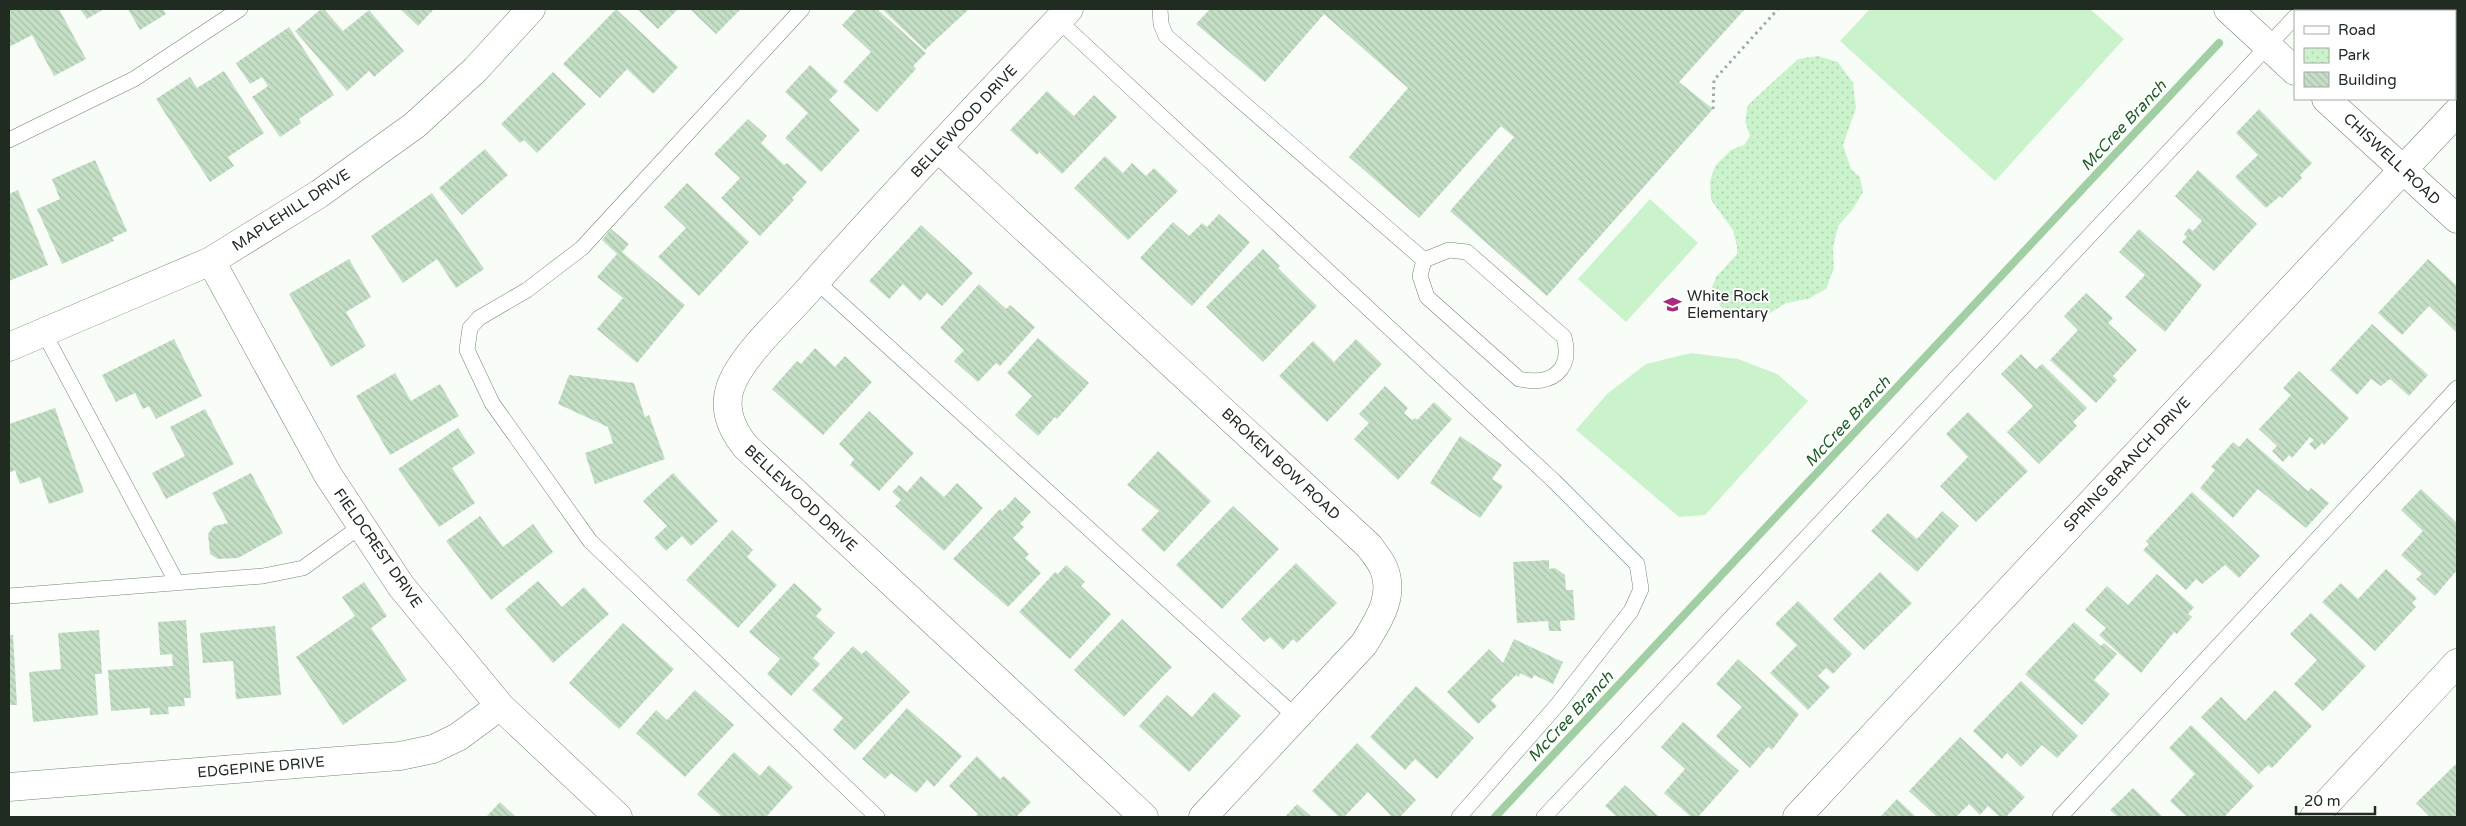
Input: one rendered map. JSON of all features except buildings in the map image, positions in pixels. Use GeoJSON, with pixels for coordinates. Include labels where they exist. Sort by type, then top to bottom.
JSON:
{"type":"FeatureCollection","features":[{"type":"Feature","properties":{"kind":"street","name":"MAPLEHILL DRIVE"},"geometry":{"type":"LineString","coordinates":[[9,347],[211,261],[319,194],[415,125],[475,70],[531,9]]}},
{"type":"Feature","properties":{"kind":"street"},"geometry":{"type":"LineString","coordinates":[[2228,9],[2294,70]]}},
{"type":"Feature","properties":{"kind":"street","name":"BELLEWOOD DRIVE"},"geometry":{"type":"LineString","coordinates":[[1064,14],[938,148],[741,366],[730,388],[728,413],[736,434],[746,447],[1144,817]]}},
{"type":"Feature","properties":{"kind":"street","name":"CHISWELL ROAD"},"geometry":{"type":"LineString","coordinates":[[2327,100],[2404,168],[2457,220]]}},
{"type":"Feature","properties":{"kind":"street","name":"SPRING BRANCH DRIVE"},"geometry":{"type":"LineString","coordinates":[[1797,817],[2457,112]]}},
{"type":"Feature","properties":{"kind":"street","name":"BROKEN BOW ROAD"},"geometry":{"type":"LineString","coordinates":[[938,148],[1369,546],[1384,569],[1388,596],[1379,619],[1364,644],[1203,817]]}},
{"type":"Feature","properties":{"kind":"street","name":"FIELDCREST DRIVE"},"geometry":{"type":"LineString","coordinates":[[211,261],[328,475],[401,586],[500,706],[618,817]]}},
{"type":"Feature","properties":{"kind":"street"},"geometry":{"type":"LineString","coordinates":[[2314,817],[2457,663]]}},
{"type":"Feature","properties":{"kind":"street","name":"EDGEPINE DRIVE"},"geometry":{"type":"LineString","coordinates":[[9,787],[400,756],[433,749],[458,737],[500,706]]}},
{"type":"Feature","properties":{"kind":"lane"},"geometry":{"type":"LineString","coordinates":[[9,140],[134,80],[240,9]]}},
{"type":"Feature","properties":{"kind":"lane"},"geometry":{"type":"LineString","coordinates":[[802,9],[582,248],[527,290],[480,318],[470,328],[467,350],[492,403],[590,541],[877,817]]}},
{"type":"Feature","properties":{"kind":"lane"},"geometry":{"type":"LineString","coordinates":[[1160,9],[1161,24],[1166,36],[1424,260]]}},
{"type":"Feature","properties":{"kind":"lane"},"geometry":{"type":"LineString","coordinates":[[1064,14],[1554,481],[1637,564],[1641,589],[1632,611],[1558,704],[1459,817]]}},
{"type":"Feature","properties":{"kind":"lane"},"geometry":{"type":"LineString","coordinates":[[1544,817],[2294,18]]}},
{"type":"Feature","properties":{"kind":"lane"},"geometry":{"type":"LineString","coordinates":[[1448,250],[1467,252],[1564,337],[1568,351],[1564,366],[1552,378],[1535,382],[1519,379],[1427,297],[1420,276],[1424,260],[1448,250]]}},
{"type":"Feature","properties":{"kind":"lane"},"geometry":{"type":"LineString","coordinates":[[816,281],[1296,718]]}},
{"type":"Feature","properties":{"kind":"lane"},"geometry":{"type":"LineString","coordinates":[[44,333],[177,582]]}},
{"type":"Feature","properties":{"kind":"lane"},"geometry":{"type":"LineString","coordinates":[[2060,817],[2457,388]]}},
{"type":"Feature","properties":{"kind":"lane"},"geometry":{"type":"LineString","coordinates":[[9,596],[263,576],[303,568],[362,526]]}},
{"type":"Feature","properties":{"kind":"path"},"geometry":{"type":"LineString","coordinates":[[1713,109],[1714,80],[1778,9]]}},
{"type":"Feature","properties":{"kind":"green space"},"geometry":{"type":"Polygon","coordinates":[[[1870,9],[2090,9],[2124,39],[1995,181],[1840,41],[1870,9]]]}},
{"type":"Feature","properties":{"kind":"green space"},"geometry":{"type":"Polygon","coordinates":[[[1818,56],[1838,62],[1853,83],[1856,108],[1843,145],[1851,169],[1860,177],[1863,192],[1852,210],[1838,226],[1833,248],[1834,268],[1826,289],[1808,299],[1786,303],[1770,313],[1750,319],[1732,316],[1720,306],[1711,290],[1716,277],[1737,254],[1737,247],[1733,230],[1711,200],[1710,181],[1715,166],[1731,150],[1744,145],[1750,136],[1745,121],[1748,105],[1798,59],[1818,56]]]}},
{"type":"Feature","properties":{"kind":"green space"},"geometry":{"type":"Polygon","coordinates":[[[1650,199],[1698,243],[1626,322],[1578,279],[1650,199]]]}},
{"type":"Feature","properties":{"kind":"green space"},"geometry":{"type":"Polygon","coordinates":[[[1691,353],[1738,359],[1777,374],[1808,401],[1705,515],[1679,517],[1576,430],[1607,394],[1646,364],[1691,353]]]}},
{"type":"Feature","properties":{"kind":"waterway","name":"McCree Branch"},"geometry":{"type":"LineString","coordinates":[[1495,817],[2219,43]]}},
{"type":"Feature","properties":{"kind":"place","name":"White Rock Elementary"},"geometry":{"type":"Point","coordinates":[1673,305]}}]}
